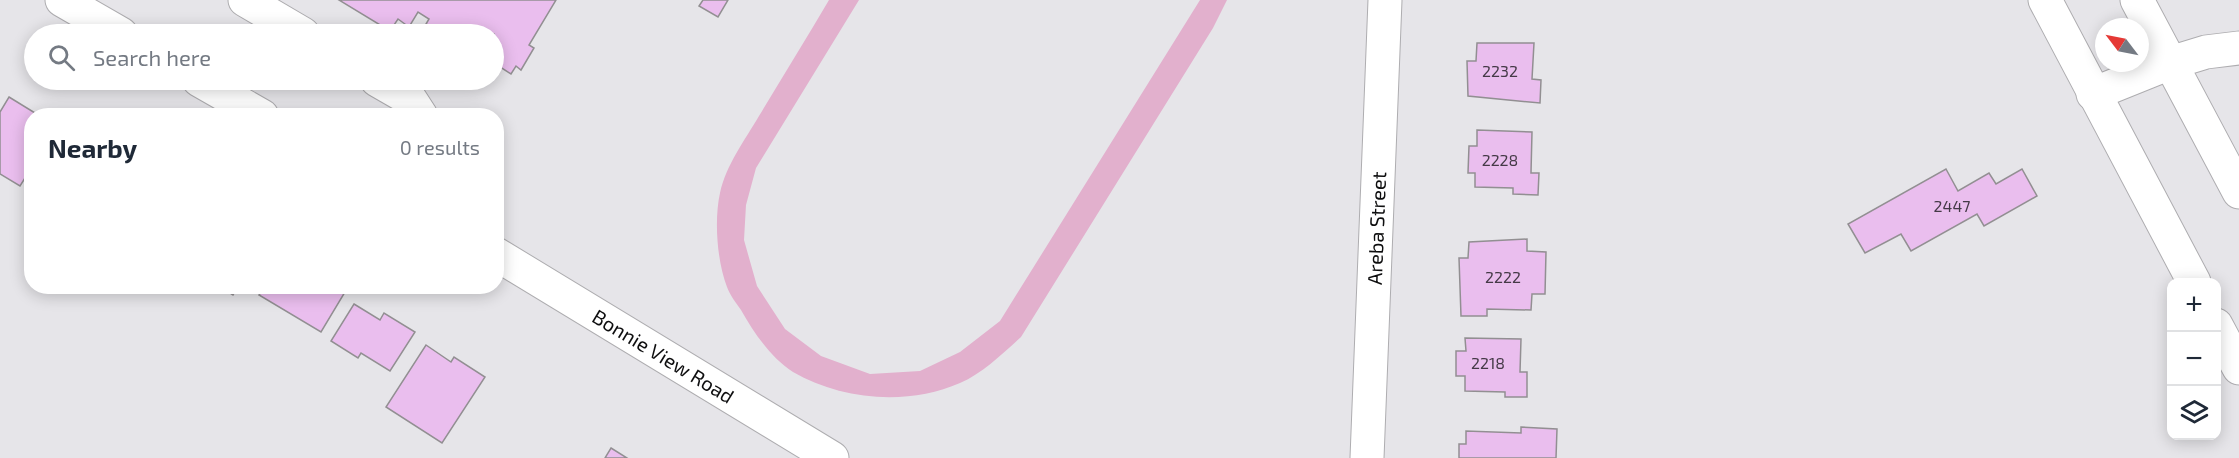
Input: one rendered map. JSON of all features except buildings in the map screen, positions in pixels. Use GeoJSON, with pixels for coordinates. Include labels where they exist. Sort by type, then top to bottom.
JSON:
{"type":"FeatureCollection","features":[{"type":"Feature","properties":{"kind":"street"},"geometry":{"type":"LineString","coordinates":[[62,0],[104,24]]}},
{"type":"Feature","properties":{"kind":"street"},"geometry":{"type":"LineString","coordinates":[[245,0],[286,24]]}},
{"type":"Feature","properties":{"kind":"street","name":"Areba Street"},"geometry":{"type":"LineString","coordinates":[[1367,458],[1385,0]]}},
{"type":"Feature","properties":{"kind":"street"},"geometry":{"type":"LineString","coordinates":[[2045,0],[2192,278]]}},
{"type":"Feature","properties":{"kind":"street"},"geometry":{"type":"LineString","coordinates":[[2137,0],[2239,192]]}},
{"type":"Feature","properties":{"kind":"street"},"geometry":{"type":"LineString","coordinates":[[2093,94],[2170,63],[2206,52],[2239,48]]}},
{"type":"Feature","properties":{"kind":"street"},"geometry":{"type":"LineString","coordinates":[[216,90],[248,108]]}},
{"type":"Feature","properties":{"kind":"street"},"geometry":{"type":"LineString","coordinates":[[394,90],[410,99],[416,108]]}},
{"type":"Feature","properties":{"kind":"street","name":"Bonnie View Road"},"geometry":{"type":"LineString","coordinates":[[504,259],[832,458]]}},
{"type":"Feature","properties":{"kind":"street"},"geometry":{"type":"LineString","coordinates":[[2221,332],[2239,368]]}},
{"type":"Feature","properties":{"kind":"shaded area"},"geometry":{"type":"Polygon","coordinates":[[[829,0],[859,0],[756,168],[746,205],[744,240],[757,286],[785,329],[821,356],[870,374],[920,371],[960,352],[1000,321],[1200,0],[1227,0],[1213,28],[1021,337],[977,374],[940,390],[919,395],[875,397],[832,389],[793,372],[777,360],[757,336],[731,296],[724,277],[717,228],[718,204],[723,183],[742,144],[829,0]]]}}]}
